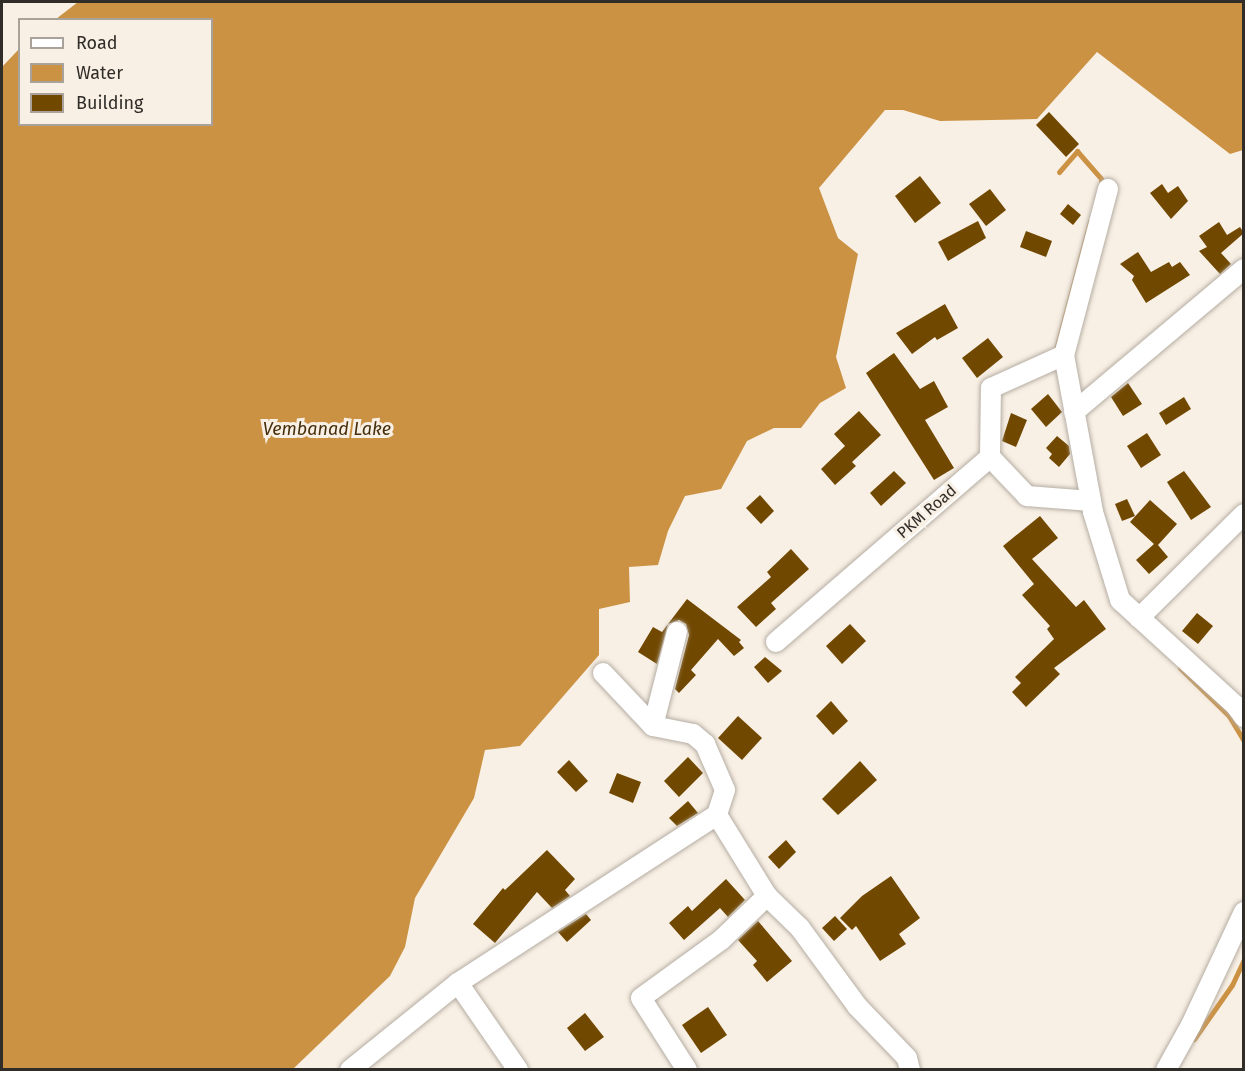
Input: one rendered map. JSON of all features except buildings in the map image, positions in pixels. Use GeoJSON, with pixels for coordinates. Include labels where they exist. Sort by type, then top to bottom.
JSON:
{"type":"FeatureCollection","features":[{"type":"Feature","properties":{"kind":"street"},"geometry":{"type":"LineString","coordinates":[[1108,189],[1064,355],[1090,501],[1115,594],[1236,706],[1244,717]]}},
{"type":"Feature","properties":{"kind":"street"},"geometry":{"type":"LineString","coordinates":[[1074,412],[1244,269]]}},
{"type":"Feature","properties":{"kind":"street"},"geometry":{"type":"LineString","coordinates":[[1064,355],[991,388],[990,458],[1027,496],[1090,501]]}},
{"type":"Feature","properties":{"kind":"street","name":"PKM Road"},"geometry":{"type":"LineString","coordinates":[[776,642],[990,458]]}},
{"type":"Feature","properties":{"kind":"street"},"geometry":{"type":"LineString","coordinates":[[1139,618],[1244,514]]}},
{"type":"Feature","properties":{"kind":"street"},"geometry":{"type":"LineString","coordinates":[[653,726],[677,632]]}},
{"type":"Feature","properties":{"kind":"street"},"geometry":{"type":"LineString","coordinates":[[350,1070],[458,983],[717,815],[725,790],[705,744],[693,735],[653,726],[603,673]]}},
{"type":"Feature","properties":{"kind":"street"},"geometry":{"type":"LineString","coordinates":[[717,815],[767,896],[800,928],[857,1006],[907,1058],[910,1070]]}},
{"type":"Feature","properties":{"kind":"street"},"geometry":{"type":"LineString","coordinates":[[687,1070],[641,998],[721,940],[767,896]]}},
{"type":"Feature","properties":{"kind":"street"},"geometry":{"type":"LineString","coordinates":[[1166,1070],[1191,1025],[1244,912]]}},
{"type":"Feature","properties":{"kind":"street"},"geometry":{"type":"LineString","coordinates":[[458,983],[518,1070]]}},
{"type":"Feature","properties":{"kind":"water","name":"Vembanad Lake"},"geometry":{"type":"Polygon","coordinates":[[[78,2],[1243,2],[1243,150],[1230,154],[1097,52],[1037,119],[940,121],[903,110],[885,110],[819,188],[838,238],[858,254],[836,357],[846,388],[820,403],[801,428],[774,428],[747,441],[721,489],[685,496],[668,531],[658,565],[629,567],[630,602],[599,609],[599,655],[520,746],[485,750],[474,798],[415,898],[405,947],[390,976],[293,1069],[2,1069],[2,67],[18,50],[18,126],[213,126],[213,18],[57,18],[78,2]]]}},
{"type":"Feature","properties":{"kind":"waterway"},"geometry":{"type":"LineString","coordinates":[[1059,172],[1077,151],[1101,179],[1102,187]]}},
{"type":"Feature","properties":{"kind":"waterway"},"geometry":{"type":"LineString","coordinates":[[1056,350],[1090,221]]}},
{"type":"Feature","properties":{"kind":"waterway"},"geometry":{"type":"LineString","coordinates":[[1180,668],[1229,716],[1244,741]]}},
{"type":"Feature","properties":{"kind":"waterway"},"geometry":{"type":"LineString","coordinates":[[1194,1039],[1232,985],[1244,959]]}}]}
